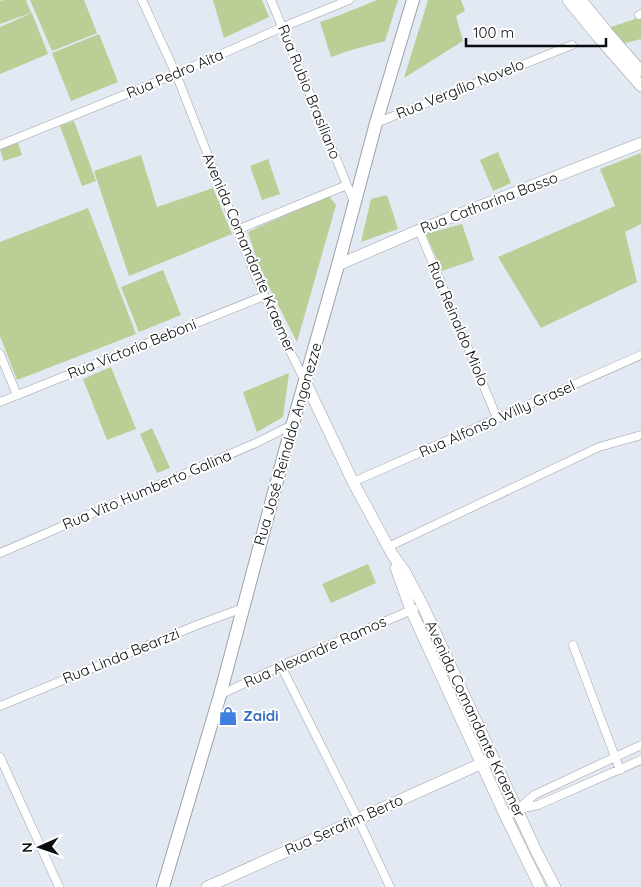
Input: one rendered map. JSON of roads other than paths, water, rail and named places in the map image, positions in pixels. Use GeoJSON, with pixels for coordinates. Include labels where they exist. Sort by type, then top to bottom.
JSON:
{"type":"FeatureCollection","features":[{"type":"Feature","properties":{"kind":"main road","name":"Rua José Reinaldo Angonezze"},"geometry":{"type":"LineString","coordinates":[[163,887],[220,695],[292,425],[376,123],[413,0]]}},
{"type":"Feature","properties":{"kind":"main road"},"geometry":{"type":"LineString","coordinates":[[568,0],[641,86]]}},
{"type":"Feature","properties":{"kind":"main road"},"geometry":{"type":"LineString","coordinates":[[581,0],[641,71]]}},
{"type":"Feature","properties":{"kind":"main road","name":"Rua Catharina Basso"},"geometry":{"type":"LineString","coordinates":[[338,265],[418,230],[641,143]]}},
{"type":"Feature","properties":{"kind":"main road","name":"Avenida Comandante Kraemer"},"geometry":{"type":"LineString","coordinates":[[305,381],[353,482],[390,551],[405,572],[423,606],[457,712],[506,817],[555,887]]}},
{"type":"Feature","properties":{"kind":"main road","name":"Avenida Comandante Kraemer"},"geometry":{"type":"LineString","coordinates":[[390,551],[411,610],[469,706],[517,810],[540,887]]}},
{"type":"Feature","properties":{"kind":"main road"},"geometry":{"type":"LineString","coordinates":[[457,712],[469,706]]}},
{"type":"Feature","properties":{"kind":"main road","name":"Rua Serafim Berto"},"geometry":{"type":"LineString","coordinates":[[207,887],[493,758]]}},
{"type":"Feature","properties":{"kind":"street","name":"Avenida Comandante Kraemer"},"geometry":{"type":"LineString","coordinates":[[142,0],[176,74],[236,230],[264,296],[305,381]]}},
{"type":"Feature","properties":{"kind":"street","name":"Rua Rubio Brasiliano"},"geometry":{"type":"LineString","coordinates":[[271,0],[355,203]]}},
{"type":"Feature","properties":{"kind":"street","name":"Rua Pedro Aita"},"geometry":{"type":"LineString","coordinates":[[0,145],[176,74],[348,0]]}},
{"type":"Feature","properties":{"kind":"street","name":"Rua Vergílio Novelo"},"geometry":{"type":"LineString","coordinates":[[376,123],[572,45]]}},
{"type":"Feature","properties":{"kind":"street"},"geometry":{"type":"LineString","coordinates":[[236,230],[347,185]]}},
{"type":"Feature","properties":{"kind":"street","name":"Rua Reinaldo Miolo"},"geometry":{"type":"LineString","coordinates":[[418,230],[497,418]]}},
{"type":"Feature","properties":{"kind":"street","name":"Rua Victorio Beboni"},"geometry":{"type":"LineString","coordinates":[[0,402],[264,296]]}},
{"type":"Feature","properties":{"kind":"street"},"geometry":{"type":"LineString","coordinates":[[0,354],[17,395]]}},
{"type":"Feature","properties":{"kind":"street","name":"Rua Alfonso Willy Grasel"},"geometry":{"type":"LineString","coordinates":[[353,482],[641,355]]}},
{"type":"Feature","properties":{"kind":"street","name":"Rua Vito Humberto Galina"},"geometry":{"type":"LineString","coordinates":[[0,553],[256,443],[292,425]]}},
{"type":"Feature","properties":{"kind":"street"},"geometry":{"type":"LineString","coordinates":[[390,551],[599,447],[641,435]]}},
{"type":"Feature","properties":{"kind":"street","name":"Rua Alexandre Ramos"},"geometry":{"type":"LineString","coordinates":[[220,695],[281,666],[423,606]]}},
{"type":"Feature","properties":{"kind":"street","name":"Rua Linda Bearzzi"},"geometry":{"type":"LineString","coordinates":[[0,706],[243,608]]}},
{"type":"Feature","properties":{"kind":"street"},"geometry":{"type":"LineString","coordinates":[[574,645],[620,770]]}},
{"type":"Feature","properties":{"kind":"street"},"geometry":{"type":"LineString","coordinates":[[281,666],[390,887]]}},
{"type":"Feature","properties":{"kind":"street"},"geometry":{"type":"LineString","coordinates":[[506,817],[534,795],[641,746]]}},
{"type":"Feature","properties":{"kind":"street"},"geometry":{"type":"LineString","coordinates":[[0,757],[59,887]]}},
{"type":"Feature","properties":{"kind":"street"},"geometry":{"type":"LineString","coordinates":[[517,810],[538,805],[641,760]]}},
{"type":"Feature","properties":{"kind":"place","name":"Zaidi"},"geometry":{"type":"Point","coordinates":[228,716]}}]}
